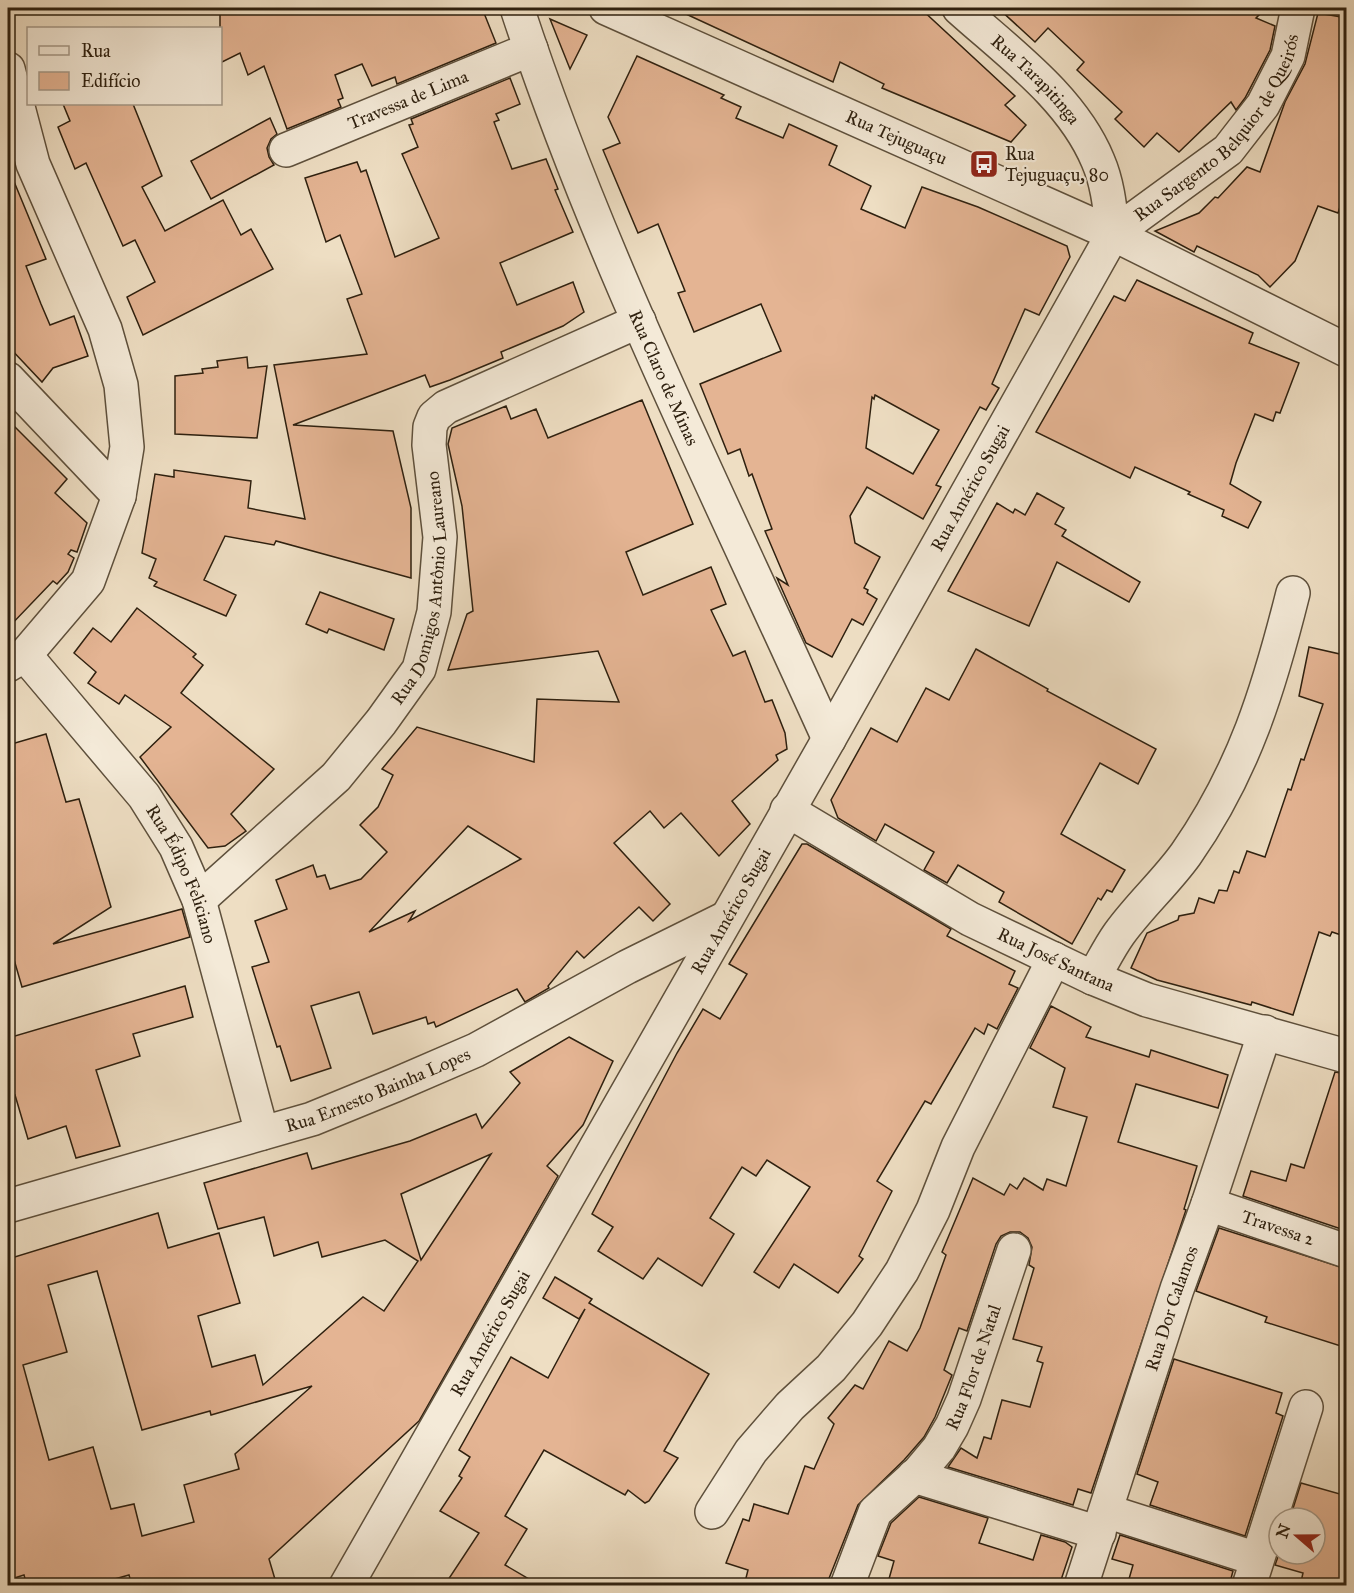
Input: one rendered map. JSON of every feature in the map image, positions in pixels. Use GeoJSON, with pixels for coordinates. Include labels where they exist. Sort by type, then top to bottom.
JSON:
{"type":"FeatureCollection","features":[{"type":"Feature","properties":{"kind":"street","name":"Rua Claro de Minas"},"geometry":{"type":"LineString","coordinates":[[517,8],[531,49],[639,321],[829,739]]}},
{"type":"Feature","properties":{"kind":"street","name":"Rua Tejuguaçu"},"geometry":{"type":"LineString","coordinates":[[606,8],[1113,234],[1347,350]]}},
{"type":"Feature","properties":{"kind":"street","name":"Rua Tarapitinga"},"geometry":{"type":"LineString","coordinates":[[959,8],[1055,96],[1080,127],[1098,161],[1104,179],[1109,197],[1113,234]]}},
{"type":"Feature","properties":{"kind":"street","name":"Rua Sargento Belquior de Queirós"},"geometry":{"type":"LineString","coordinates":[[1113,234],[1227,150],[1263,105],[1287,56],[1298,8]]}},
{"type":"Feature","properties":{"kind":"street","name":"Travessa de Lima"},"geometry":{"type":"LineString","coordinates":[[286,150],[531,49]]}},
{"type":"Feature","properties":{"kind":"street"},"geometry":{"type":"LineString","coordinates":[[8,69],[33,164],[105,329],[122,385],[127,447],[119,496],[88,581],[16,660]]}},
{"type":"Feature","properties":{"kind":"street","name":"Rua Américo Sugai"},"geometry":{"type":"LineString","coordinates":[[346,1586],[829,739],[1113,234]]}},
{"type":"Feature","properties":{"kind":"street","name":"Rua Domigos Antônio Laureano"},"geometry":{"type":"LineString","coordinates":[[199,900],[336,777],[381,722],[418,669],[434,612],[440,537],[429,445],[434,417],[446,407],[639,321]]}},
{"type":"Feature","properties":{"kind":"street"},"geometry":{"type":"LineString","coordinates":[[8,380],[119,496]]}},
{"type":"Feature","properties":{"kind":"street"},"geometry":{"type":"LineString","coordinates":[[1093,978],[1118,935],[1185,855],[1237,766],[1258,720],[1273,675],[1293,593]]}},
{"type":"Feature","properties":{"kind":"street","name":"Rua Édipo Feliciano"},"geometry":{"type":"LineString","coordinates":[[16,660],[144,796],[177,847],[199,900],[262,1133]]}},
{"type":"Feature","properties":{"kind":"street","name":"Rua José Santana"},"geometry":{"type":"LineString","coordinates":[[787,810],[970,919],[1093,978],[1147,1000],[1347,1056]]}},
{"type":"Feature","properties":{"kind":"street","name":"Rua Ernesto Bainha Lopes"},"geometry":{"type":"LineString","coordinates":[[8,1206],[312,1119],[476,1050],[627,967],[726,918]]}},
{"type":"Feature","properties":{"kind":"street"},"geometry":{"type":"LineString","coordinates":[[712,1512],[752,1451],[790,1406],[831,1368],[867,1324],[902,1271],[933,1210],[958,1147],[1054,959]]}},
{"type":"Feature","properties":{"kind":"street","name":"Rua Dor Calamos"},"geometry":{"type":"LineString","coordinates":[[1081,1586],[1177,1289],[1265,1032]]}},
{"type":"Feature","properties":{"kind":"street","name":"Travessa 2"},"geometry":{"type":"LineString","coordinates":[[1208,1204],[1347,1251]]}},
{"type":"Feature","properties":{"kind":"street","name":"Rua Flor de Natal"},"geometry":{"type":"LineString","coordinates":[[847,1586],[875,1512],[915,1476],[939,1448],[960,1408],[1014,1250]]}},
{"type":"Feature","properties":{"kind":"street"},"geometry":{"type":"LineString","coordinates":[[915,1476],[1102,1522],[1253,1572],[1306,1407]]}},
{"type":"Feature","properties":{"kind":"building"},"geometry":{"type":"Polygon","coordinates":[[[220,8],[482,8],[496,43],[397,84],[395,77],[372,86],[362,64],[335,75],[343,98],[338,100],[341,107],[287,129],[264,66],[248,75],[240,53],[222,62],[222,27],[220,27],[220,8]]]}},
{"type":"Feature","properties":{"kind":"building"},"geometry":{"type":"Polygon","coordinates":[[[673,8],[920,8],[1015,96],[1005,105],[1026,125],[1011,142],[882,88],[884,84],[840,62],[833,82],[673,8]]]}},
{"type":"Feature","properties":{"kind":"building"},"geometry":{"type":"Polygon","coordinates":[[[998,8],[1266,8],[1256,18],[1275,26],[1270,50],[1245,98],[1236,110],[1231,102],[1179,152],[1157,133],[1144,147],[1115,119],[1122,112],[1077,70],[1084,62],[1048,28],[1035,42],[998,8]]]}},
{"type":"Feature","properties":{"kind":"building"},"geometry":{"type":"Polygon","coordinates":[[[1318,13],[1347,18],[1347,185],[1338,213],[1318,206],[1295,261],[1270,287],[1258,275],[1197,246],[1194,252],[1155,231],[1199,213],[1215,197],[1218,198],[1247,167],[1260,172],[1285,102],[1305,64],[1318,13]]]}},
{"type":"Feature","properties":{"kind":"building"},"geometry":{"type":"Polygon","coordinates":[[[550,19],[587,35],[570,69],[550,19]]]}},
{"type":"Feature","properties":{"kind":"building"},"geometry":{"type":"Polygon","coordinates":[[[637,56],[724,95],[721,98],[741,107],[736,118],[783,138],[789,124],[837,146],[829,165],[871,186],[861,209],[905,228],[922,187],[978,207],[1067,246],[1070,257],[1039,315],[1025,309],[992,384],[999,388],[986,410],[980,407],[936,485],[941,487],[923,519],[867,487],[850,516],[855,543],[880,557],[864,588],[868,590],[867,593],[877,599],[863,625],[852,619],[832,657],[806,643],[777,578],[788,585],[765,531],[772,529],[752,474],[749,476],[740,449],[728,454],[700,384],[781,351],[761,304],[694,332],[678,293],[685,291],[658,224],[638,233],[603,150],[620,143],[608,117],[637,56]],[[875,395],[874,399],[872,397],[866,448],[913,474],[939,430],[875,395]]]}},
{"type":"Feature","properties":{"kind":"building"},"geometry":{"type":"Polygon","coordinates":[[[510,78],[520,104],[496,114],[499,120],[494,122],[512,169],[546,159],[558,189],[555,190],[573,232],[500,263],[517,305],[573,282],[584,312],[563,326],[501,352],[503,358],[450,380],[430,387],[425,375],[293,425],[393,431],[411,508],[411,578],[276,541],[274,545],[225,536],[204,580],[236,595],[226,616],[154,586],[157,582],[149,578],[156,559],[142,553],[155,474],[174,477],[174,470],[251,481],[248,508],[305,519],[274,365],[367,354],[347,299],[362,294],[340,235],[326,242],[305,178],[357,162],[361,172],[366,170],[395,257],[439,238],[402,154],[418,147],[409,125],[413,124],[411,119],[510,78]]]}},
{"type":"Feature","properties":{"kind":"building"},"geometry":{"type":"Polygon","coordinates":[[[63,105],[133,105],[162,176],[142,187],[165,231],[223,200],[241,235],[251,229],[273,269],[143,335],[127,297],[155,282],[135,240],[123,246],[86,163],[75,169],[58,127],[70,121],[63,105]]]}},
{"type":"Feature","properties":{"kind":"building"},"geometry":{"type":"Polygon","coordinates":[[[270,118],[277,134],[271,139],[267,148],[274,165],[211,199],[191,161],[270,118]]]}},
{"type":"Feature","properties":{"kind":"building"},"geometry":{"type":"Polygon","coordinates":[[[8,167],[46,259],[26,266],[41,304],[50,325],[74,316],[88,356],[53,368],[42,382],[8,346],[8,167]]]}},
{"type":"Feature","properties":{"kind":"building"},"geometry":{"type":"Polygon","coordinates":[[[1137,280],[1253,333],[1249,343],[1299,363],[1280,413],[1276,412],[1273,421],[1255,414],[1236,463],[1230,484],[1261,502],[1248,528],[1222,516],[1224,510],[1135,467],[1130,478],[1036,432],[1114,296],[1125,301],[1137,280]]]}},
{"type":"Feature","properties":{"kind":"building"},"geometry":{"type":"Polygon","coordinates":[[[247,357],[248,368],[267,366],[257,438],[175,434],[175,376],[203,373],[202,369],[218,367],[217,361],[247,357]]]}},
{"type":"Feature","properties":{"kind":"building"},"geometry":{"type":"Polygon","coordinates":[[[642,400],[693,524],[626,552],[643,595],[711,567],[726,604],[711,610],[733,656],[745,651],[765,702],[772,700],[785,733],[787,749],[776,755],[778,760],[732,801],[750,824],[719,856],[681,813],[664,828],[650,811],[614,843],[670,904],[653,921],[639,907],[584,958],[577,951],[548,986],[549,988],[525,1002],[517,989],[436,1027],[434,1022],[428,1024],[426,1017],[373,1034],[359,992],[311,1006],[331,1068],[291,1081],[280,1046],[277,1047],[252,967],[269,962],[255,921],[287,909],[276,880],[313,865],[317,877],[325,875],[330,889],[361,879],[387,852],[360,825],[378,807],[393,775],[382,769],[417,727],[534,762],[537,699],[619,702],[598,651],[448,670],[467,614],[473,611],[462,506],[448,444],[452,428],[506,406],[511,419],[536,409],[548,438],[642,400]],[[468,826],[369,932],[415,911],[409,921],[521,859],[468,826]]]}},
{"type":"Feature","properties":{"kind":"building"},"geometry":{"type":"Polygon","coordinates":[[[8,420],[67,479],[55,493],[87,523],[77,552],[71,550],[68,554],[74,558],[68,572],[57,584],[53,581],[8,628],[8,420]]]}},
{"type":"Feature","properties":{"kind":"building"},"geometry":{"type":"Polygon","coordinates":[[[1037,493],[1064,508],[1055,524],[1066,530],[1062,536],[1140,582],[1129,602],[1057,562],[1029,626],[948,591],[997,503],[1013,513],[1015,509],[1025,515],[1037,493]]]}},
{"type":"Feature","properties":{"kind":"building"},"geometry":{"type":"Polygon","coordinates":[[[320,592],[394,619],[384,650],[329,629],[327,633],[306,624],[320,592]]]}},
{"type":"Feature","properties":{"kind":"building"},"geometry":{"type":"Polygon","coordinates":[[[137,608],[196,654],[193,657],[203,665],[181,693],[274,769],[231,814],[246,831],[225,846],[208,848],[140,757],[171,727],[125,695],[119,704],[88,683],[96,672],[74,653],[93,628],[111,642],[137,608]]]}},
{"type":"Feature","properties":{"kind":"building"},"geometry":{"type":"Polygon","coordinates":[[[1309,647],[1340,654],[1342,647],[1347,647],[1347,937],[1332,932],[1330,936],[1319,932],[1293,1015],[1252,1002],[1251,1005],[1157,980],[1131,968],[1147,933],[1178,920],[1179,916],[1194,913],[1199,898],[1214,903],[1219,890],[1227,891],[1234,871],[1239,873],[1247,851],[1265,857],[1288,789],[1291,790],[1301,759],[1304,760],[1323,704],[1299,696],[1309,647]]]}},
{"type":"Feature","properties":{"kind":"building"},"geometry":{"type":"Polygon","coordinates":[[[976,649],[1048,689],[1047,691],[1156,749],[1138,784],[1100,763],[1061,834],[1125,870],[1112,892],[1107,890],[1101,900],[1098,898],[1072,944],[999,902],[1004,892],[958,865],[947,883],[924,870],[934,852],[885,824],[876,841],[838,818],[831,800],[871,728],[897,742],[926,688],[949,700],[976,649]]]}},
{"type":"Feature","properties":{"kind":"building"},"geometry":{"type":"Polygon","coordinates":[[[46,734],[66,802],[79,799],[111,907],[53,944],[182,909],[190,937],[22,987],[8,939],[8,745],[46,734]]]}},
{"type":"Feature","properties":{"kind":"building"},"geometry":{"type":"Polygon","coordinates":[[[802,844],[807,844],[951,929],[947,936],[1015,971],[1009,984],[1018,988],[997,1029],[988,1024],[984,1034],[975,1028],[931,1104],[925,1101],[877,1181],[892,1191],[859,1256],[863,1259],[838,1293],[794,1264],[779,1288],[754,1272],[810,1187],[767,1160],[756,1176],[742,1167],[710,1218],[734,1234],[702,1286],[658,1258],[643,1279],[598,1251],[613,1227],[592,1214],[677,1053],[703,1009],[720,1019],[747,974],[729,964],[802,844]]]}},
{"type":"Feature","properties":{"kind":"building"},"geometry":{"type":"Polygon","coordinates":[[[185,986],[193,1017],[133,1034],[140,1056],[96,1070],[120,1146],[76,1158],[66,1126],[28,1139],[15,1095],[8,1097],[8,1038],[185,986]]]}},
{"type":"Feature","properties":{"kind":"building"},"geometry":{"type":"Polygon","coordinates":[[[1051,1006],[1091,1027],[1086,1037],[1149,1057],[1151,1050],[1228,1075],[1218,1108],[1136,1084],[1118,1142],[1197,1166],[1184,1209],[1186,1210],[1091,1493],[1078,1489],[1073,1505],[948,1467],[961,1448],[977,1458],[984,1437],[991,1439],[1002,1400],[1030,1407],[1043,1363],[1037,1361],[1042,1347],[1013,1339],[1034,1268],[1029,1265],[1032,1247],[1028,1238],[1020,1232],[1010,1232],[1001,1236],[996,1244],[967,1331],[959,1328],[944,1370],[952,1375],[935,1417],[924,1437],[904,1460],[858,1505],[826,1586],[744,1586],[748,1570],[726,1563],[743,1519],[749,1521],[754,1504],[788,1514],[805,1466],[814,1469],[834,1424],[828,1418],[855,1385],[863,1389],[889,1341],[907,1351],[920,1328],[946,1255],[942,1252],[973,1178],[1004,1195],[1010,1184],[1017,1189],[1024,1178],[1043,1190],[1047,1179],[1066,1186],[1087,1117],[1053,1107],[1065,1068],[1030,1048],[1051,1006]]]}},
{"type":"Feature","properties":{"kind":"building"},"geometry":{"type":"Polygon","coordinates":[[[569,1037],[613,1061],[583,1125],[547,1166],[558,1176],[419,1421],[269,1559],[277,1586],[132,1586],[129,1575],[90,1586],[27,1586],[24,1575],[8,1580],[8,1259],[158,1213],[168,1248],[219,1233],[240,1303],[198,1316],[212,1367],[255,1355],[263,1385],[363,1297],[384,1311],[418,1261],[385,1240],[322,1257],[318,1242],[274,1256],[264,1217],[218,1229],[204,1183],[307,1153],[312,1169],[410,1141],[476,1114],[482,1128],[520,1083],[510,1072],[569,1037]],[[491,1154],[401,1194],[421,1260],[491,1154]],[[97,1271],[48,1285],[67,1352],[23,1365],[49,1460],[93,1447],[111,1509],[134,1504],[142,1536],[194,1522],[184,1485],[239,1469],[235,1454],[312,1386],[211,1415],[210,1411],[142,1430],[97,1271]]]}},
{"type":"Feature","properties":{"kind":"building"},"geometry":{"type":"Polygon","coordinates":[[[1335,1072],[1347,1074],[1347,1231],[1243,1196],[1251,1171],[1286,1181],[1291,1164],[1304,1168],[1335,1072]]]}},
{"type":"Feature","properties":{"kind":"building"},"geometry":{"type":"Polygon","coordinates":[[[1219,1228],[1347,1269],[1347,1348],[1265,1322],[1267,1317],[1196,1291],[1219,1228]]]}},
{"type":"Feature","properties":{"kind":"building"},"geometry":{"type":"Polygon","coordinates":[[[555,1277],[592,1299],[589,1303],[709,1374],[664,1451],[678,1458],[649,1501],[645,1503],[628,1490],[625,1495],[544,1450],[505,1516],[527,1529],[505,1565],[541,1586],[444,1586],[479,1533],[440,1511],[462,1478],[459,1476],[470,1457],[459,1450],[511,1357],[548,1378],[585,1309],[579,1319],[543,1298],[555,1277]]]}},
{"type":"Feature","properties":{"kind":"building"},"geometry":{"type":"Polygon","coordinates":[[[1174,1359],[1282,1393],[1276,1413],[1283,1416],[1245,1536],[1150,1505],[1158,1482],[1137,1474],[1174,1359]]]}},
{"type":"Feature","properties":{"kind":"building"},"geometry":{"type":"Polygon","coordinates":[[[1301,1483],[1347,1496],[1347,1586],[1300,1586],[1303,1573],[1278,1566],[1327,1566],[1327,1506],[1294,1506],[1301,1483]]]}},
{"type":"Feature","properties":{"kind":"building"},"geometry":{"type":"Polygon","coordinates":[[[919,1497],[988,1518],[979,1543],[1033,1560],[1041,1535],[1065,1542],[1072,1547],[1059,1586],[887,1586],[894,1561],[878,1556],[891,1523],[919,1497]]]}},
{"type":"Feature","properties":{"kind":"building"},"geometry":{"type":"Polygon","coordinates":[[[1120,1535],[1233,1571],[1229,1586],[1127,1586],[1133,1565],[1112,1559],[1120,1535]]]}},
{"type":"Feature","properties":{"kind":"place","name":"Rua Tejuguaçu, 80"},"geometry":{"type":"Point","coordinates":[984,164]}}]}
